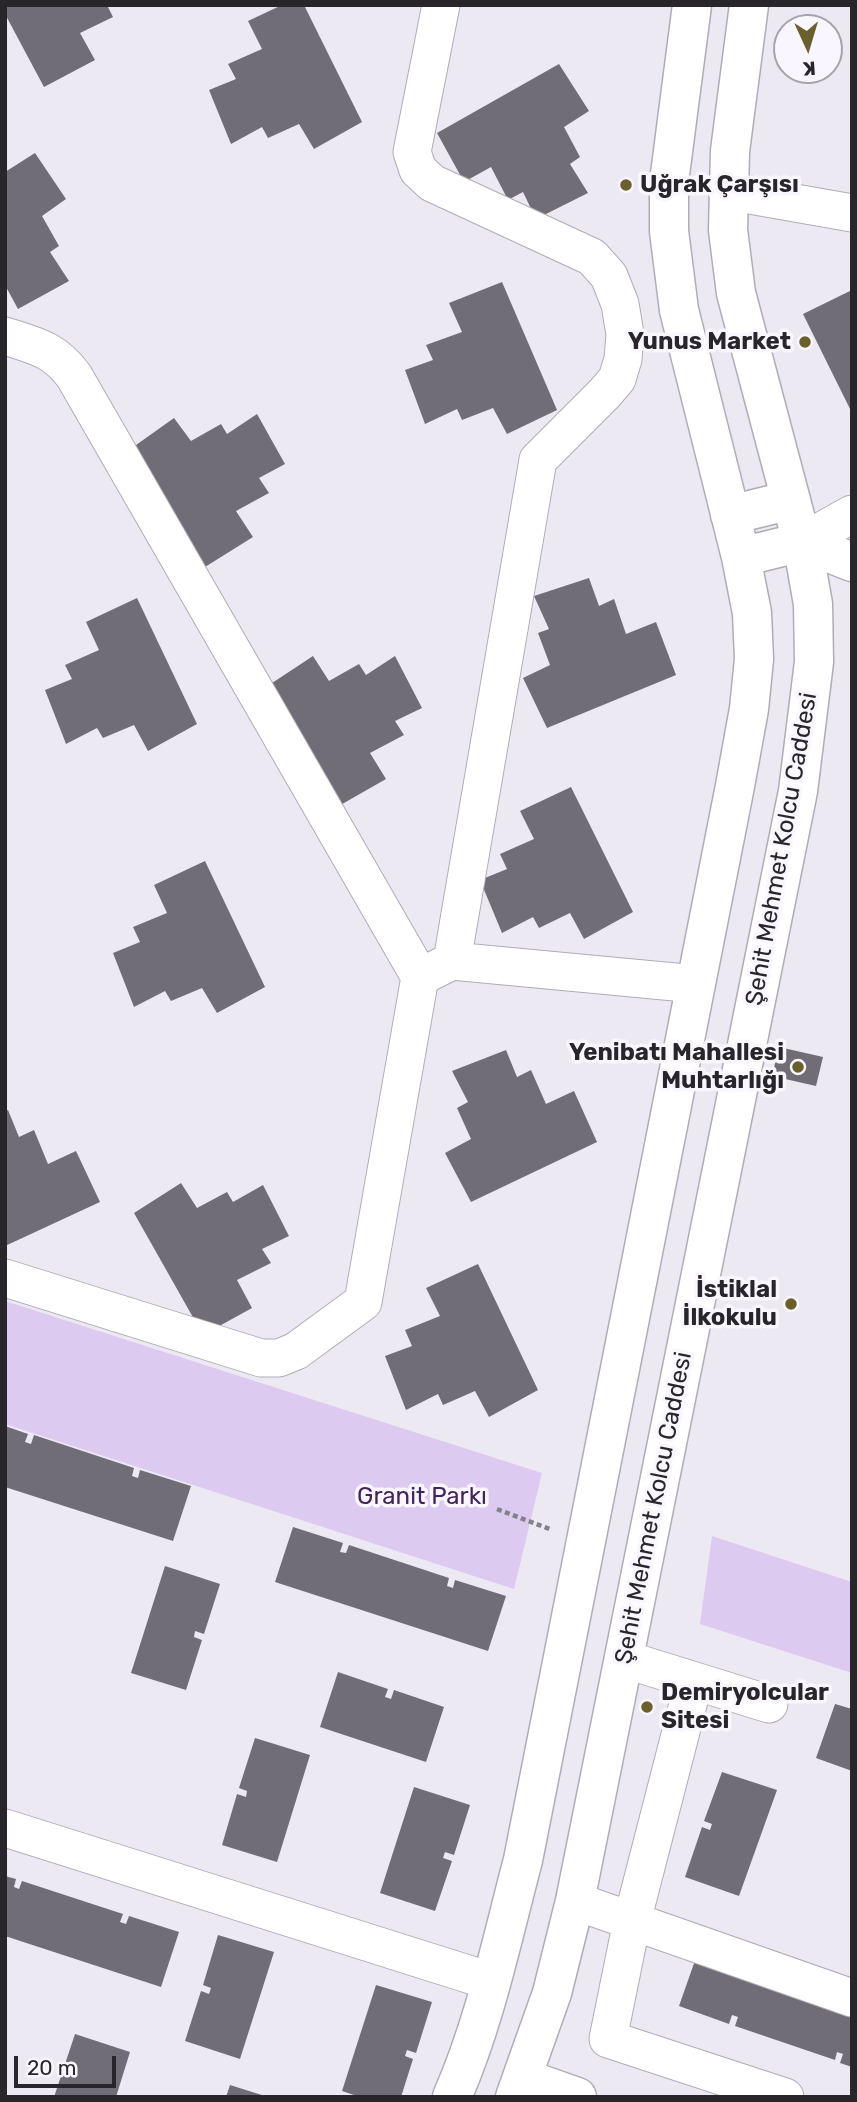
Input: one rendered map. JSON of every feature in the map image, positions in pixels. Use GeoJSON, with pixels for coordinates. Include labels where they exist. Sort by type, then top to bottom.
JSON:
{"type":"FeatureCollection","features":[{"type":"Feature","properties":{"kind":"street"},"geometry":{"type":"LineString","coordinates":[[441,5],[412,152],[418,170],[432,183],[592,257],[609,276],[620,304],[625,334],[623,359],[617,379],[538,460],[452,961]]}},
{"type":"Feature","properties":{"kind":"street"},"geometry":{"type":"LineString","coordinates":[[453,2097],[490,1981],[523,1860],[749,709],[754,660],[752,613],[741,557],[679,310],[669,231],[669,182],[692,5]]}},
{"type":"Feature","properties":{"kind":"street","name":"Şehit Mehmet Kolcu Caddesi"},"geometry":{"type":"LineString","coordinates":[[519,2087],[552,1993],[575,1901],[798,791],[814,662],[813,604],[802,542],[736,293],[727,230],[730,151],[749,5]]}},
{"type":"Feature","properties":{"kind":"street"},"geometry":{"type":"LineString","coordinates":[[727,191],[852,213]]}},
{"type":"Feature","properties":{"kind":"street"},"geometry":{"type":"LineString","coordinates":[[5,336],[47,349],[62,360],[74,376],[420,977],[363,1301],[296,1351],[279,1358],[261,1358],[5,1278]]}},
{"type":"Feature","properties":{"kind":"street"},"geometry":{"type":"LineString","coordinates":[[730,514],[791,500]]}},
{"type":"Feature","properties":{"kind":"street"},"geometry":{"type":"LineString","coordinates":[[741,557],[802,542],[852,514]]}},
{"type":"Feature","properties":{"kind":"street"},"geometry":{"type":"LineString","coordinates":[[802,542],[852,562]]}},
{"type":"Feature","properties":{"kind":"street"},"geometry":{"type":"LineString","coordinates":[[420,977],[452,961],[696,984]]}},
{"type":"Feature","properties":{"kind":"street"},"geometry":{"type":"LineString","coordinates":[[624,1659],[769,1704]]}},
{"type":"Feature","properties":{"kind":"street"},"geometry":{"type":"LineString","coordinates":[[694,1681],[632,1920],[607,2039],[785,2097]]}},
{"type":"Feature","properties":{"kind":"street"},"geometry":{"type":"LineString","coordinates":[[5,1828],[490,1981]]}},
{"type":"Feature","properties":{"kind":"street"},"geometry":{"type":"LineString","coordinates":[[575,1901],[852,1998]]}},
{"type":"Feature","properties":{"kind":"street"},"geometry":{"type":"LineString","coordinates":[[519,2087],[577,2097]]}},
{"type":"Feature","properties":{"kind":"path"},"geometry":{"type":"LineString","coordinates":[[497,1509],[555,1531]]}},
{"type":"Feature","properties":{"kind":"green space","name":"Granit Parkı"},"geometry":{"type":"Polygon","coordinates":[[[5,1301],[542,1473],[514,1589],[5,1424],[5,1301]]]}},
{"type":"Feature","properties":{"kind":"green space"},"geometry":{"type":"Polygon","coordinates":[[[712,1536],[852,1582],[852,1673],[700,1624],[712,1536]]]}},
{"type":"Feature","properties":{"kind":"building"},"geometry":{"type":"Polygon","coordinates":[[[5,5],[107,5],[113,17],[80,33],[95,60],[44,87],[5,14],[5,5]]]}},
{"type":"Feature","properties":{"kind":"building"},"geometry":{"type":"Polygon","coordinates":[[[282,5],[304,5],[362,122],[314,149],[299,124],[268,138],[262,127],[231,144],[209,90],[236,79],[228,64],[262,49],[248,21],[282,5]]]}},
{"type":"Feature","properties":{"kind":"building"},"geometry":{"type":"Polygon","coordinates":[[[559,64],[589,111],[564,127],[580,157],[570,164],[588,193],[536,219],[523,192],[508,200],[491,167],[464,182],[437,133],[559,64]]]}},
{"type":"Feature","properties":{"kind":"building"},"geometry":{"type":"Polygon","coordinates":[[[35,153],[66,199],[42,216],[59,246],[50,252],[69,281],[18,309],[5,285],[5,172],[35,153]]]}},
{"type":"Feature","properties":{"kind":"building"},"geometry":{"type":"Polygon","coordinates":[[[502,282],[557,410],[507,434],[493,408],[462,420],[457,409],[425,424],[405,370],[433,360],[426,345],[462,332],[449,303],[502,282]]]}},
{"type":"Feature","properties":{"kind":"building"},"geometry":{"type":"Polygon","coordinates":[[[852,290],[852,413],[803,314],[852,290]]]}},
{"type":"Feature","properties":{"kind":"building"},"geometry":{"type":"Polygon","coordinates":[[[257,414],[285,464],[259,478],[269,493],[236,511],[253,537],[205,567],[129,450],[174,418],[191,441],[221,424],[227,434],[257,414]]]}},
{"type":"Feature","properties":{"kind":"building"},"geometry":{"type":"Polygon","coordinates":[[[589,578],[599,606],[614,599],[626,634],[656,622],[676,675],[547,728],[523,678],[550,665],[538,633],[549,629],[534,596],[589,578]]]}},
{"type":"Feature","properties":{"kind":"building"},"geometry":{"type":"Polygon","coordinates":[[[137,598],[197,724],[148,751],[134,725],[103,738],[97,728],[66,744],[45,690],[72,679],[65,665],[99,650],[86,622],[137,598]]]}},
{"type":"Feature","properties":{"kind":"building"},"geometry":{"type":"Polygon","coordinates":[[[313,656],[329,681],[359,664],[366,675],[395,656],[422,708],[395,721],[404,735],[370,753],[386,779],[337,807],[266,687],[313,656]]]}},
{"type":"Feature","properties":{"kind":"building"},"geometry":{"type":"Polygon","coordinates":[[[571,787],[633,912],[584,939],[570,913],[539,928],[533,917],[502,933],[480,880],[507,869],[500,854],[534,839],[520,811],[571,787]]]}},
{"type":"Feature","properties":{"kind":"building"},"geometry":{"type":"Polygon","coordinates":[[[205,861],[265,987],[217,1013],[202,988],[171,1001],[165,991],[134,1007],[113,953],[140,942],[133,927],[167,913],[154,885],[205,861]]]}},
{"type":"Feature","properties":{"kind":"building","name":"Yenibatı Mahallesi Muhtarlığı"},"geometry":{"type":"Polygon","coordinates":[[[779,1047],[823,1057],[816,1086],[772,1076],[779,1047]]]}},
{"type":"Feature","properties":{"kind":"building"},"geometry":{"type":"Polygon","coordinates":[[[506,1050],[517,1077],[531,1070],[546,1104],[574,1091],[597,1142],[471,1202],[445,1153],[471,1139],[457,1108],[468,1102],[452,1071],[506,1050]]]}},
{"type":"Feature","properties":{"kind":"building"},"geometry":{"type":"Polygon","coordinates":[[[8,1110],[19,1137],[34,1130],[48,1164],[76,1151],[100,1202],[5,1246],[5,1111],[8,1110]]]}},
{"type":"Feature","properties":{"kind":"building"},"geometry":{"type":"Polygon","coordinates":[[[181,1183],[197,1208],[227,1192],[233,1202],[263,1185],[289,1236],[262,1249],[271,1263],[237,1280],[252,1308],[203,1335],[134,1213],[181,1183]]]}},
{"type":"Feature","properties":{"kind":"building"},"geometry":{"type":"Polygon","coordinates":[[[478,1264],[538,1390],[489,1417],[475,1391],[443,1405],[438,1394],[406,1410],[385,1356],[412,1346],[405,1330],[440,1316],[426,1288],[478,1264]]]}},
{"type":"Feature","properties":{"kind":"building"},"geometry":{"type":"Polygon","coordinates":[[[5,1426],[28,1434],[25,1442],[31,1444],[34,1435],[134,1468],[132,1476],[138,1478],[140,1470],[191,1486],[173,1541],[5,1487],[5,1426]]]}},
{"type":"Feature","properties":{"kind":"building"},"geometry":{"type":"Polygon","coordinates":[[[293,1527],[343,1543],[340,1552],[346,1553],[349,1545],[449,1578],[447,1586],[453,1588],[455,1580],[506,1596],[488,1651],[275,1582],[293,1527]]]}},
{"type":"Feature","properties":{"kind":"building"},"geometry":{"type":"Polygon","coordinates":[[[165,1566],[220,1584],[204,1634],[195,1631],[194,1637],[202,1640],[186,1690],[131,1673],[165,1566]]]}},
{"type":"Feature","properties":{"kind":"building"},"geometry":{"type":"Polygon","coordinates":[[[338,1672],[388,1689],[385,1697],[391,1699],[394,1690],[444,1707],[426,1762],[320,1727],[338,1672]]]}},
{"type":"Feature","properties":{"kind":"building"},"geometry":{"type":"Polygon","coordinates":[[[835,1704],[852,1709],[852,1771],[816,1758],[835,1704]]]}},
{"type":"Feature","properties":{"kind":"building"},"geometry":{"type":"Polygon","coordinates":[[[255,1738],[310,1755],[277,1862],[222,1845],[237,1794],[246,1797],[247,1791],[239,1788],[255,1738]]]}},
{"type":"Feature","properties":{"kind":"building"},"geometry":{"type":"Polygon","coordinates":[[[722,1772],[777,1790],[739,1896],[685,1877],[702,1827],[710,1830],[712,1824],[704,1821],[722,1772]]]}},
{"type":"Feature","properties":{"kind":"building"},"geometry":{"type":"Polygon","coordinates":[[[414,1787],[470,1805],[454,1855],[445,1852],[443,1858],[452,1861],[435,1911],[380,1893],[414,1787]]]}},
{"type":"Feature","properties":{"kind":"building"},"geometry":{"type":"Polygon","coordinates":[[[5,1876],[16,1879],[14,1887],[19,1889],[22,1881],[123,1914],[120,1922],[126,1924],[129,1916],[179,1932],[161,1987],[5,1936],[5,1876]]]}},
{"type":"Feature","properties":{"kind":"building"},"geometry":{"type":"Polygon","coordinates":[[[218,1935],[274,1952],[240,2059],[185,2041],[201,1991],[209,1994],[211,1988],[203,1985],[218,1935]]]}},
{"type":"Feature","properties":{"kind":"building"},"geometry":{"type":"Polygon","coordinates":[[[698,1952],[852,2006],[852,2067],[840,2063],[843,2054],[837,2052],[835,2060],[735,2026],[738,2017],[732,2015],[729,2024],[679,2006],[698,1952]]]}},
{"type":"Feature","properties":{"kind":"building"},"geometry":{"type":"Polygon","coordinates":[[[376,1985],[432,2002],[416,2053],[407,2050],[405,2056],[413,2059],[401,2097],[360,2097],[342,2091],[376,1985]]]}},
{"type":"Feature","properties":{"kind":"building"},"geometry":{"type":"Polygon","coordinates":[[[75,2034],[130,2052],[116,2097],[54,2097],[75,2034]]]}},
{"type":"Feature","properties":{"kind":"building"},"geometry":{"type":"Polygon","coordinates":[[[230,2085],[265,2096],[265,2097],[226,2097],[230,2085]]]}},
{"type":"Feature","properties":{"kind":"place","name":"Uğrak Çarşısı"},"geometry":{"type":"Point","coordinates":[626,185]}},
{"type":"Feature","properties":{"kind":"place","name":"Yunus Market"},"geometry":{"type":"Point","coordinates":[805,342]}},
{"type":"Feature","properties":{"kind":"place","name":"Yenibatı Mahallesi Muhtarlığı"},"geometry":{"type":"Point","coordinates":[798,1067]}},
{"type":"Feature","properties":{"kind":"place","name":"İstiklal İlkokulu"},"geometry":{"type":"Point","coordinates":[791,1304]}},
{"type":"Feature","properties":{"kind":"place","name":"Demiryolcular Sitesi"},"geometry":{"type":"Point","coordinates":[647,1707]}}]}
